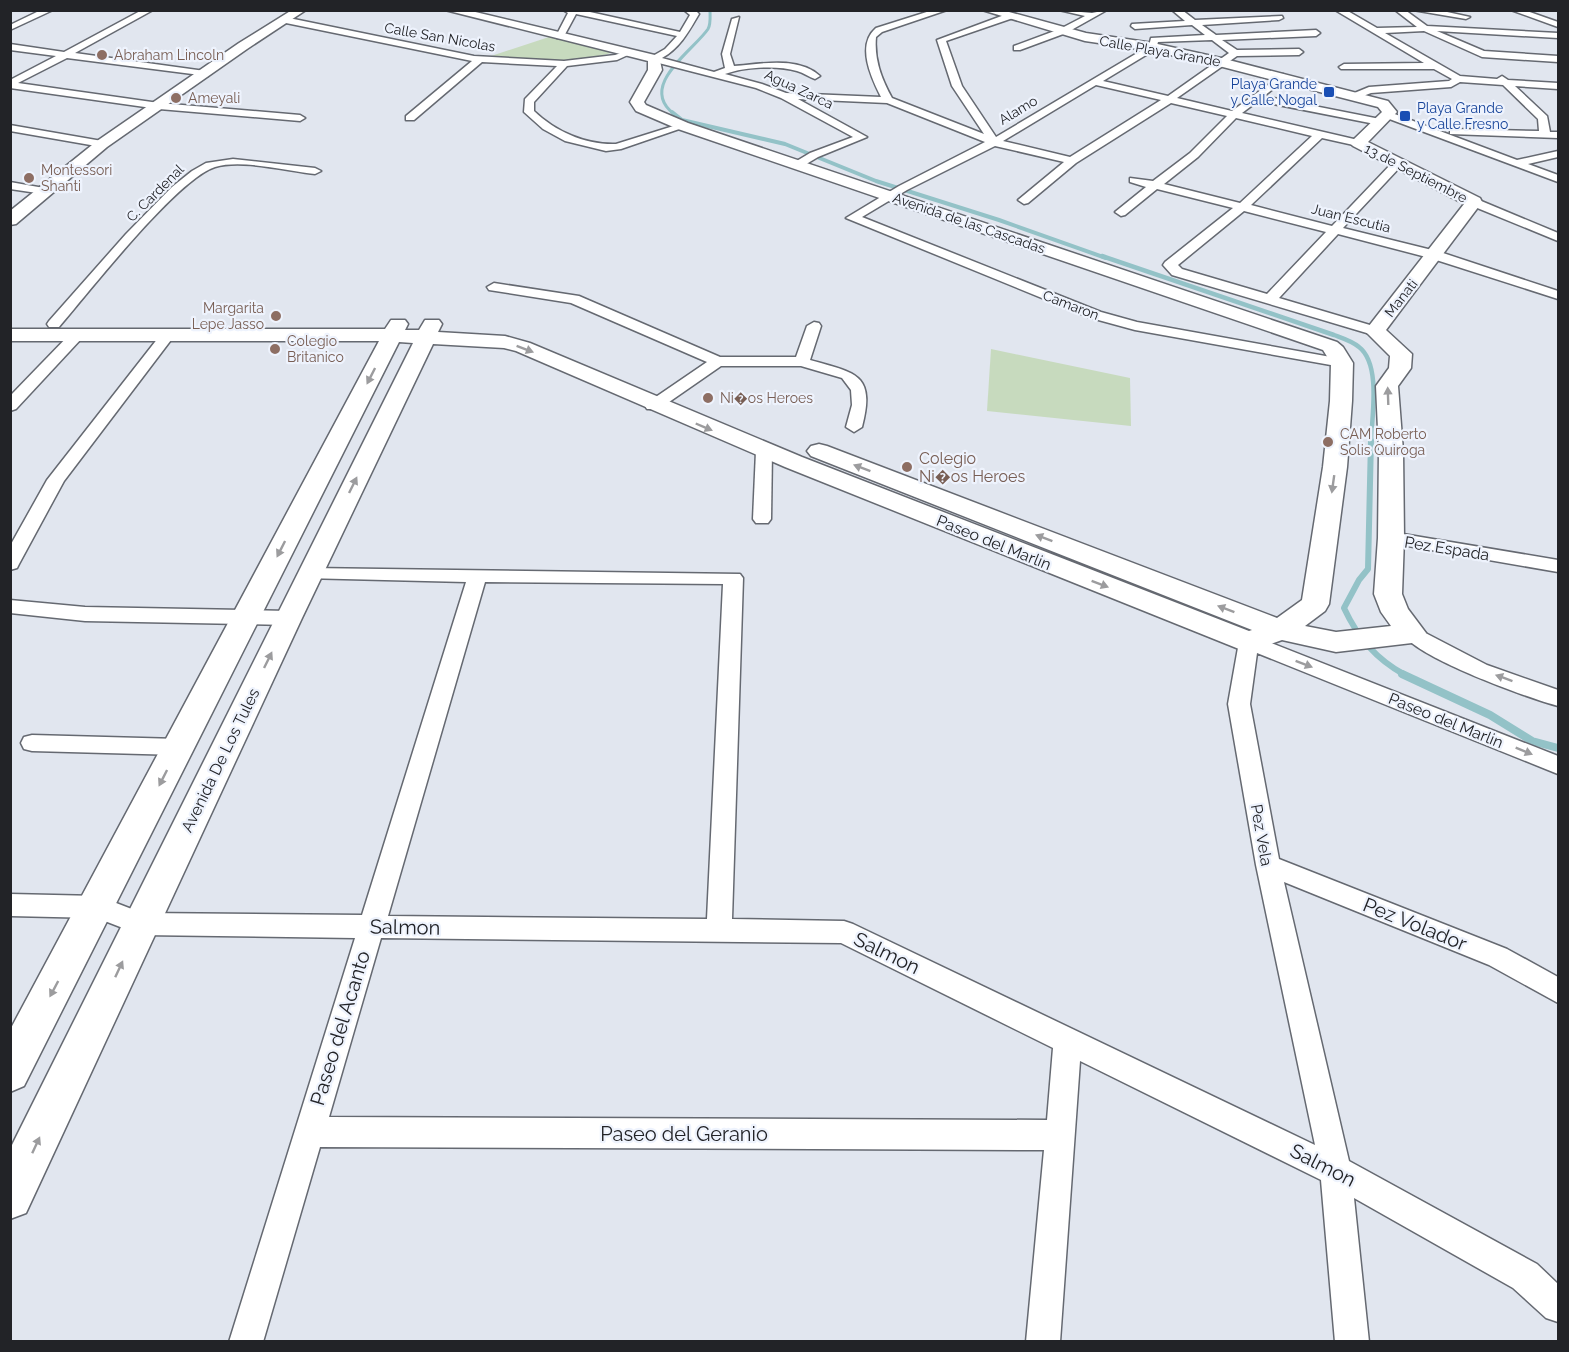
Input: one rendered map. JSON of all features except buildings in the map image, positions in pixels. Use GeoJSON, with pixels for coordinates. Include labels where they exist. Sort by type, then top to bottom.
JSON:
{"type":"FeatureCollection","features":[{"type":"Feature","properties":{"kind":"street"},"geometry":{"type":"LineString","coordinates":[[10,28],[49,10]]}},
{"type":"Feature","properties":{"kind":"street"},"geometry":{"type":"LineString","coordinates":[[10,85],[149,10]]}},
{"type":"Feature","properties":{"kind":"street"},"geometry":{"type":"LineString","coordinates":[[10,220],[102,144],[301,10]]}},
{"type":"Feature","properties":{"kind":"street"},"geometry":{"type":"LineString","coordinates":[[450,10],[657,60],[669,52],[682,35],[695,14],[688,10]]}},
{"type":"Feature","properties":{"kind":"street"},"geometry":{"type":"LineString","coordinates":[[888,100],[876,78],[871,56],[872,36],[886,27],[943,10]]}},
{"type":"Feature","properties":{"kind":"street"},"geometry":{"type":"LineString","coordinates":[[1063,10],[1091,15]]}},
{"type":"Feature","properties":{"kind":"street"},"geometry":{"type":"LineString","coordinates":[[1017,48],[1063,31],[1103,10]]}},
{"type":"Feature","properties":{"kind":"street"},"geometry":{"type":"LineString","coordinates":[[1176,10],[1235,53]]}},
{"type":"Feature","properties":{"kind":"street"},"geometry":{"type":"LineString","coordinates":[[1339,10],[1458,79],[1558,86]]}},
{"type":"Feature","properties":{"kind":"street"},"geometry":{"type":"LineString","coordinates":[[1399,10],[1424,28],[1482,54],[1558,59]]}},
{"type":"Feature","properties":{"kind":"street"},"geometry":{"type":"LineString","coordinates":[[1417,10],[1478,18]]}},
{"type":"Feature","properties":{"kind":"street"},"geometry":{"type":"LineString","coordinates":[[1515,10],[1558,27]]}},
{"type":"Feature","properties":{"kind":"street"},"geometry":{"type":"LineString","coordinates":[[560,36],[572,11],[682,35]]}},
{"type":"Feature","properties":{"kind":"street","name":"Calle Playa Grande"},"geometry":{"type":"LineString","coordinates":[[994,11],[1085,37],[1154,44],[1355,96],[1383,104],[1390,112],[1384,119]]}},
{"type":"Feature","properties":{"kind":"street"},"geometry":{"type":"LineString","coordinates":[[994,141],[957,86],[941,40],[1010,16]]}},
{"type":"Feature","properties":{"kind":"street"},"geometry":{"type":"LineString","coordinates":[[1455,16],[1505,83],[1543,117],[1558,119]]}},
{"type":"Feature","properties":{"kind":"street"},"geometry":{"type":"LineString","coordinates":[[1135,26],[1279,18]]}},
{"type":"Feature","properties":{"kind":"street"},"geometry":{"type":"LineString","coordinates":[[730,69],[726,54],[736,19]]}},
{"type":"Feature","properties":{"kind":"street","name":"Calle San Nicolas"},"geometry":{"type":"LineString","coordinates":[[284,20],[479,60],[564,64],[617,57],[627,52]]}},
{"type":"Feature","properties":{"kind":"street"},"geometry":{"type":"LineString","coordinates":[[1513,22],[1558,27]]}},
{"type":"Feature","properties":{"kind":"street"},"geometry":{"type":"LineString","coordinates":[[1377,31],[1424,28],[1558,35]]}},
{"type":"Feature","properties":{"kind":"street"},"geometry":{"type":"LineString","coordinates":[[1154,44],[1213,37],[1316,33]]}},
{"type":"Feature","properties":{"kind":"street","name":"Alamo"},"geometry":{"type":"LineString","coordinates":[[889,196],[994,141],[1154,44]]}},
{"type":"Feature","properties":{"kind":"street"},"geometry":{"type":"LineString","coordinates":[[10,47],[205,74]]}},
{"type":"Feature","properties":{"kind":"street"},"geometry":{"type":"LineString","coordinates":[[1024,200],[1072,161],[1235,53],[1299,51]]}},
{"type":"Feature","properties":{"kind":"street"},"geometry":{"type":"LineString","coordinates":[[410,118],[479,60]]}},
{"type":"Feature","properties":{"kind":"street","name":"Agua Zarca"},"geometry":{"type":"LineString","coordinates":[[657,60],[717,74],[784,96],[862,137],[814,155],[799,164]]}},
{"type":"Feature","properties":{"kind":"street","name":"Avenida de las Cascadas"},"geometry":{"type":"LineString","coordinates":[[657,60],[655,70],[637,102],[641,108],[683,126],[799,164],[1336,355]]}},
{"type":"Feature","properties":{"kind":"street"},"geometry":{"type":"LineString","coordinates":[[564,64],[529,101],[529,112],[540,124],[606,149],[683,126]]}},
{"type":"Feature","properties":{"kind":"street"},"geometry":{"type":"LineString","coordinates":[[1344,67],[1437,66]]}},
{"type":"Feature","properties":{"kind":"street"},"geometry":{"type":"LineString","coordinates":[[717,74],[730,69],[795,67],[806,69],[815,76]]}},
{"type":"Feature","properties":{"kind":"street"},"geometry":{"type":"LineString","coordinates":[[1121,212],[1194,155],[1233,115],[1259,98],[1283,77]]}},
{"type":"Feature","properties":{"kind":"street"},"geometry":{"type":"LineString","coordinates":[[1355,96],[1369,90],[1451,84],[1458,79]]}},
{"type":"Feature","properties":{"kind":"street","name":"13 de Septiembre"},"geometry":{"type":"LineString","coordinates":[[1094,82],[1358,143],[1474,202],[1558,237]]}},
{"type":"Feature","properties":{"kind":"street"},"geometry":{"type":"LineString","coordinates":[[10,85],[159,106],[300,118]]}},
{"type":"Feature","properties":{"kind":"street"},"geometry":{"type":"LineString","coordinates":[[784,96],[888,100],[994,141],[1072,161]]}},
{"type":"Feature","properties":{"kind":"street"},"geometry":{"type":"LineString","coordinates":[[1259,98],[1384,119],[1426,129],[1558,179]]}},
{"type":"Feature","properties":{"kind":"street"},"geometry":{"type":"LineString","coordinates":[[1543,117],[1545,135]]}},
{"type":"Feature","properties":{"kind":"street"},"geometry":{"type":"LineString","coordinates":[[1358,143],[1384,119]]}},
{"type":"Feature","properties":{"kind":"street"},"geometry":{"type":"LineString","coordinates":[[10,128],[102,144]]}},
{"type":"Feature","properties":{"kind":"street"},"geometry":{"type":"LineString","coordinates":[[1426,129],[1481,134],[1558,135]]}},
{"type":"Feature","properties":{"kind":"street"},"geometry":{"type":"LineString","coordinates":[[1319,135],[1242,207],[1170,265],[1177,272],[1375,331]]}},
{"type":"Feature","properties":{"kind":"street"},"geometry":{"type":"LineString","coordinates":[[1517,163],[1558,154]]}},
{"type":"Feature","properties":{"kind":"street","name":"C. Cardenal"},"geometry":{"type":"LineString","coordinates":[[54,324],[157,209],[192,174],[210,165],[234,162],[315,171]]}},
{"type":"Feature","properties":{"kind":"street"},"geometry":{"type":"LineString","coordinates":[[1270,299],[1397,164]]}},
{"type":"Feature","properties":{"kind":"street","name":"Juan Escutia"},"geometry":{"type":"LineString","coordinates":[[1134,180],[1435,255],[1558,295]]}},
{"type":"Feature","properties":{"kind":"street"},"geometry":{"type":"LineString","coordinates":[[10,185],[44,191]]}},
{"type":"Feature","properties":{"kind":"street","name":"Camaron"},"geometry":{"type":"LineString","coordinates":[[889,196],[852,218],[1096,315],[1136,326],[1336,355]]}},
{"type":"Feature","properties":{"kind":"street","name":"Manati"},"geometry":{"type":"LineString","coordinates":[[1391,538],[1387,386],[1400,368],[1401,354],[1375,331],[1474,202]]}},
{"type":"Feature","properties":{"kind":"street"},"geometry":{"type":"LineString","coordinates":[[494,287],[573,299],[718,361],[802,362],[847,375],[859,388],[860,405],[854,427]]}},
{"type":"Feature","properties":{"kind":"street"},"geometry":{"type":"LineString","coordinates":[[10,324],[412,330]]}},
{"type":"Feature","properties":{"kind":"street"},"geometry":{"type":"LineString","coordinates":[[802,362],[813,326]]}},
{"type":"Feature","properties":{"kind":"street"},"geometry":{"type":"LineString","coordinates":[[10,335],[167,336],[412,330]]}},
{"type":"Feature","properties":{"kind":"street"},"geometry":{"type":"LineString","coordinates":[[10,1072],[98,907],[244,617],[412,330]]}},
{"type":"Feature","properties":{"kind":"street","name":"Paseo del Marlin"},"geometry":{"type":"LineString","coordinates":[[412,330],[483,339],[523,347],[663,399],[942,510],[1249,642],[1558,765]]}},
{"type":"Feature","properties":{"kind":"street","name":"Avenida De Los Tules"},"geometry":{"type":"LineString","coordinates":[[10,1197],[310,574],[412,330]]}},
{"type":"Feature","properties":{"kind":"street"},"geometry":{"type":"LineString","coordinates":[[1249,642],[1280,630],[1315,604],[1335,467],[1336,355],[1375,331]]}},
{"type":"Feature","properties":{"kind":"street"},"geometry":{"type":"LineString","coordinates":[[10,406],[77,335]]}},
{"type":"Feature","properties":{"kind":"street"},"geometry":{"type":"LineString","coordinates":[[10,564],[56,480],[167,336]]}},
{"type":"Feature","properties":{"kind":"street"},"geometry":{"type":"LineString","coordinates":[[663,399],[718,361]]}},
{"type":"Feature","properties":{"kind":"street","name":"Paseo del Marlin"},"geometry":{"type":"LineString","coordinates":[[663,399],[764,452],[942,510],[1280,630],[1336,642],[1412,633]]}},
{"type":"Feature","properties":{"kind":"street"},"geometry":{"type":"LineString","coordinates":[[762,519],[764,452]]}},
{"type":"Feature","properties":{"kind":"street","name":"Pez Espada"},"geometry":{"type":"LineString","coordinates":[[1412,633],[1395,612],[1388,594],[1391,538],[1558,566]]}},
{"type":"Feature","properties":{"kind":"street"},"geometry":{"type":"LineString","coordinates":[[310,574],[732,578],[719,931]]}},
{"type":"Feature","properties":{"kind":"street","name":"Paseo del Acanto"},"geometry":{"type":"LineString","coordinates":[[246,1341],[477,577]]}},
{"type":"Feature","properties":{"kind":"street"},"geometry":{"type":"LineString","coordinates":[[10,606],[85,614],[288,618]]}},
{"type":"Feature","properties":{"kind":"street"},"geometry":{"type":"LineString","coordinates":[[1412,633],[1420,640],[1480,670],[1558,698]]}},
{"type":"Feature","properties":{"kind":"street","name":"Pez Vela"},"geometry":{"type":"LineString","coordinates":[[1249,642],[1239,704],[1268,866],[1336,1171],[1352,1341]]}},
{"type":"Feature","properties":{"kind":"street"},"geometry":{"type":"LineString","coordinates":[[32,743],[178,747]]}},
{"type":"Feature","properties":{"kind":"street","name":"Pez Volador"},"geometry":{"type":"LineString","coordinates":[[1268,866],[1498,957],[1558,991]]}},
{"type":"Feature","properties":{"kind":"street","name":"Salmon"},"geometry":{"type":"LineString","coordinates":[[10,904],[98,907],[141,924],[844,932],[1336,1171],[1525,1276],[1558,1306]]}},
{"type":"Feature","properties":{"kind":"street"},"geometry":{"type":"LineString","coordinates":[[1043,1341],[1068,1040]]}},
{"type":"Feature","properties":{"kind":"street","name":"Paseo del Geranio"},"geometry":{"type":"LineString","coordinates":[[308,1132],[1060,1135]]}},
{"type":"Feature","properties":{"kind":"green space"},"geometry":{"type":"Polygon","coordinates":[[[549,37],[615,52],[567,60],[485,58],[549,37]]]}},
{"type":"Feature","properties":{"kind":"green space"},"geometry":{"type":"Polygon","coordinates":[[[991,349],[1130,378],[1131,426],[987,411],[991,349]]]}},
{"type":"Feature","properties":{"kind":"waterway"},"geometry":{"type":"LineString","coordinates":[[673,113],[664,103],[662,92],[665,80],[681,58],[708,29],[710,10]]}},
{"type":"Feature","properties":{"kind":"waterway"},"geometry":{"type":"LineString","coordinates":[[673,113],[682,120],[785,144],[876,181],[999,220],[1106,258]]}},
{"type":"Feature","properties":{"kind":"waterway"},"geometry":{"type":"LineString","coordinates":[[1102,256],[1334,335],[1359,347],[1366,355],[1373,378],[1371,441]]}},
{"type":"Feature","properties":{"kind":"waterway"},"geometry":{"type":"LineString","coordinates":[[1371,440],[1368,569],[1359,580],[1344,608],[1355,629],[1369,647],[1385,662],[1405,675]]}},
{"type":"Feature","properties":{"kind":"waterway"},"geometry":{"type":"LineString","coordinates":[[1402,674],[1490,715],[1532,741],[1558,748]]}},
{"type":"Feature","properties":{"kind":"place","name":"Abraham Lincoln"},"geometry":{"type":"Point","coordinates":[102,55]}},
{"type":"Feature","properties":{"kind":"place","name":"Playa Grande y Calle Nogal"},"geometry":{"type":"Point","coordinates":[1329,92]}},
{"type":"Feature","properties":{"kind":"place","name":"Ameyali"},"geometry":{"type":"Point","coordinates":[176,98]}},
{"type":"Feature","properties":{"kind":"place","name":"Playa Grande y Calle Fresno"},"geometry":{"type":"Point","coordinates":[1405,116]}},
{"type":"Feature","properties":{"kind":"place","name":"Montessori Shanti"},"geometry":{"type":"Point","coordinates":[29,178]}},
{"type":"Feature","properties":{"kind":"place","name":"Margarita Lepe Jasso"},"geometry":{"type":"Point","coordinates":[276,316]}},
{"type":"Feature","properties":{"kind":"place","name":"Colegio Britanico"},"geometry":{"type":"Point","coordinates":[275,349]}},
{"type":"Feature","properties":{"kind":"place","name":"Ni�os Heroes"},"geometry":{"type":"Point","coordinates":[708,398]}},
{"type":"Feature","properties":{"kind":"place","name":"CAM Roberto Solis Quiroga"},"geometry":{"type":"Point","coordinates":[1328,442]}},
{"type":"Feature","properties":{"kind":"place","name":"Colegio Ni�os Heroes"},"geometry":{"type":"Point","coordinates":[907,467]}}]}
